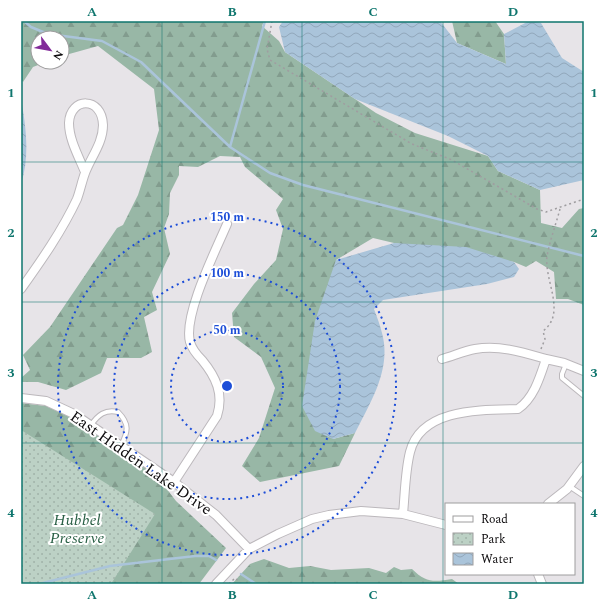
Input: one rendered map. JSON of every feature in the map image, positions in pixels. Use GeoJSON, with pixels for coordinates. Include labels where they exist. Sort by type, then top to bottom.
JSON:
{"type":"FeatureCollection","features":[{"type":"Feature","properties":{"kind":"street"},"geometry":{"type":"LineString","coordinates":[[21,290],[57,235],[77,198],[85,172],[96,153],[103,127],[102,116],[99,110],[89,103],[82,104],[72,112],[69,124],[71,138],[85,172]]}},
{"type":"Feature","properties":{"kind":"street"},"geometry":{"type":"LineString","coordinates":[[174,482],[217,416],[221,405],[217,382],[190,342],[190,327],[194,307],[208,266],[228,224]]}},
{"type":"Feature","properties":{"kind":"street"},"geometry":{"type":"LineString","coordinates":[[442,359],[474,349],[495,347],[518,350],[566,364],[584,372]]}},
{"type":"Feature","properties":{"kind":"street"},"geometry":{"type":"LineString","coordinates":[[403,514],[410,452],[417,437],[428,425],[440,418],[456,414],[518,409],[525,405],[532,393],[542,358]]}},
{"type":"Feature","properties":{"kind":"street","name":"East Hidden Lake Drive"},"geometry":{"type":"LineString","coordinates":[[21,398],[46,401],[74,414],[174,482],[216,516],[249,549]]}},
{"type":"Feature","properties":{"kind":"street"},"geometry":{"type":"LineString","coordinates":[[549,503],[569,486],[584,466]]}},
{"type":"Feature","properties":{"kind":"street"},"geometry":{"type":"LineString","coordinates":[[216,584],[249,549],[312,519],[329,515],[361,511],[403,514],[445,525]]}},
{"type":"Feature","properties":{"kind":"lane"},"geometry":{"type":"LineString","coordinates":[[566,364],[562,378],[584,396]]}},
{"type":"Feature","properties":{"kind":"lane"},"geometry":{"type":"LineString","coordinates":[[91,426],[96,418],[105,412],[118,412],[126,421],[128,427],[128,432],[121,446]]}},
{"type":"Feature","properties":{"kind":"lane"},"geometry":{"type":"LineString","coordinates":[[569,486],[584,496]]}},
{"type":"Feature","properties":{"kind":"path"},"geometry":{"type":"LineString","coordinates":[[272,21],[267,49],[270,60],[412,144],[452,160],[538,209],[546,212],[584,199]]}},
{"type":"Feature","properties":{"kind":"path"},"geometry":{"type":"LineString","coordinates":[[542,358],[545,339],[543,331],[551,325],[554,315],[547,258],[560,208]]}},
{"type":"Feature","properties":{"kind":"path"},"geometry":{"type":"LineString","coordinates":[[229,584],[235,578],[242,584]]}},
{"type":"Feature","properties":{"kind":"green space"},"geometry":{"type":"Polygon","coordinates":[[[21,21],[264,21],[262,26],[279,41],[285,52],[376,113],[415,133],[488,156],[498,171],[540,190],[541,223],[562,228],[579,209],[584,208],[584,305],[568,299],[556,299],[554,272],[536,261],[526,267],[514,262],[394,243],[373,238],[336,260],[333,439],[355,433],[339,466],[260,482],[242,466],[259,438],[275,388],[261,357],[234,337],[232,313],[254,284],[276,260],[283,229],[276,210],[283,199],[245,167],[240,157],[220,156],[198,167],[179,166],[179,175],[170,193],[169,214],[164,228],[170,254],[152,292],[157,310],[144,317],[152,352],[141,358],[107,358],[101,373],[66,390],[38,382],[21,382],[21,378],[30,370],[23,355],[50,327],[117,228],[123,225],[138,195],[159,130],[154,89],[98,46],[70,54],[70,30],[30,30],[31,70],[23,82],[21,79],[21,21]]]}},
{"type":"Feature","properties":{"kind":"green space"},"geometry":{"type":"Polygon","coordinates":[[[452,21],[495,21],[504,34],[506,64],[457,43],[452,21]]]}},
{"type":"Feature","properties":{"kind":"green space"},"geometry":{"type":"Polygon","coordinates":[[[21,403],[46,406],[76,420],[156,475],[176,501],[226,548],[199,584],[21,584],[21,403]]]}},
{"type":"Feature","properties":{"kind":"green space","name":"Hubbel Preserve"},"geometry":{"type":"Polygon","coordinates":[[[21,430],[155,514],[111,584],[21,584],[21,430]]]}},
{"type":"Feature","properties":{"kind":"green space"},"geometry":{"type":"Polygon","coordinates":[[[264,559],[289,568],[310,566],[331,570],[369,568],[386,573],[394,567],[401,570],[412,569],[426,579],[440,581],[452,579],[459,584],[232,584],[250,564],[264,559]]]}},
{"type":"Feature","properties":{"kind":"water"},"geometry":{"type":"Polygon","coordinates":[[[283,21],[440,21],[457,43],[506,64],[504,34],[529,21],[541,23],[562,58],[584,72],[584,180],[540,190],[498,171],[488,156],[448,136],[355,99],[285,52],[279,27],[283,21]]]}},
{"type":"Feature","properties":{"kind":"water"},"geometry":{"type":"Polygon","coordinates":[[[21,99],[26,131],[26,163],[21,184],[21,99]]]}},
{"type":"Feature","properties":{"kind":"water"},"geometry":{"type":"Polygon","coordinates":[[[394,243],[466,247],[514,262],[519,269],[514,277],[487,284],[383,300],[374,309],[381,330],[384,346],[382,373],[378,385],[355,433],[333,439],[315,431],[302,406],[315,321],[336,260],[394,243]]]}},
{"type":"Feature","properties":{"kind":"waterway"},"geometry":{"type":"LineString","coordinates":[[24,21],[31,27],[48,34],[102,41],[141,62],[230,147],[270,173],[303,185],[584,256]]}},
{"type":"Feature","properties":{"kind":"waterway"},"geometry":{"type":"LineString","coordinates":[[230,147],[265,21]]}},
{"type":"Feature","properties":{"kind":"waterway"},"geometry":{"type":"LineString","coordinates":[[39,584],[110,566],[195,556],[209,556],[216,560]]}},
{"type":"Feature","properties":{"kind":"waterway"},"geometry":{"type":"LineString","coordinates":[[241,574],[256,584]]}}]}
